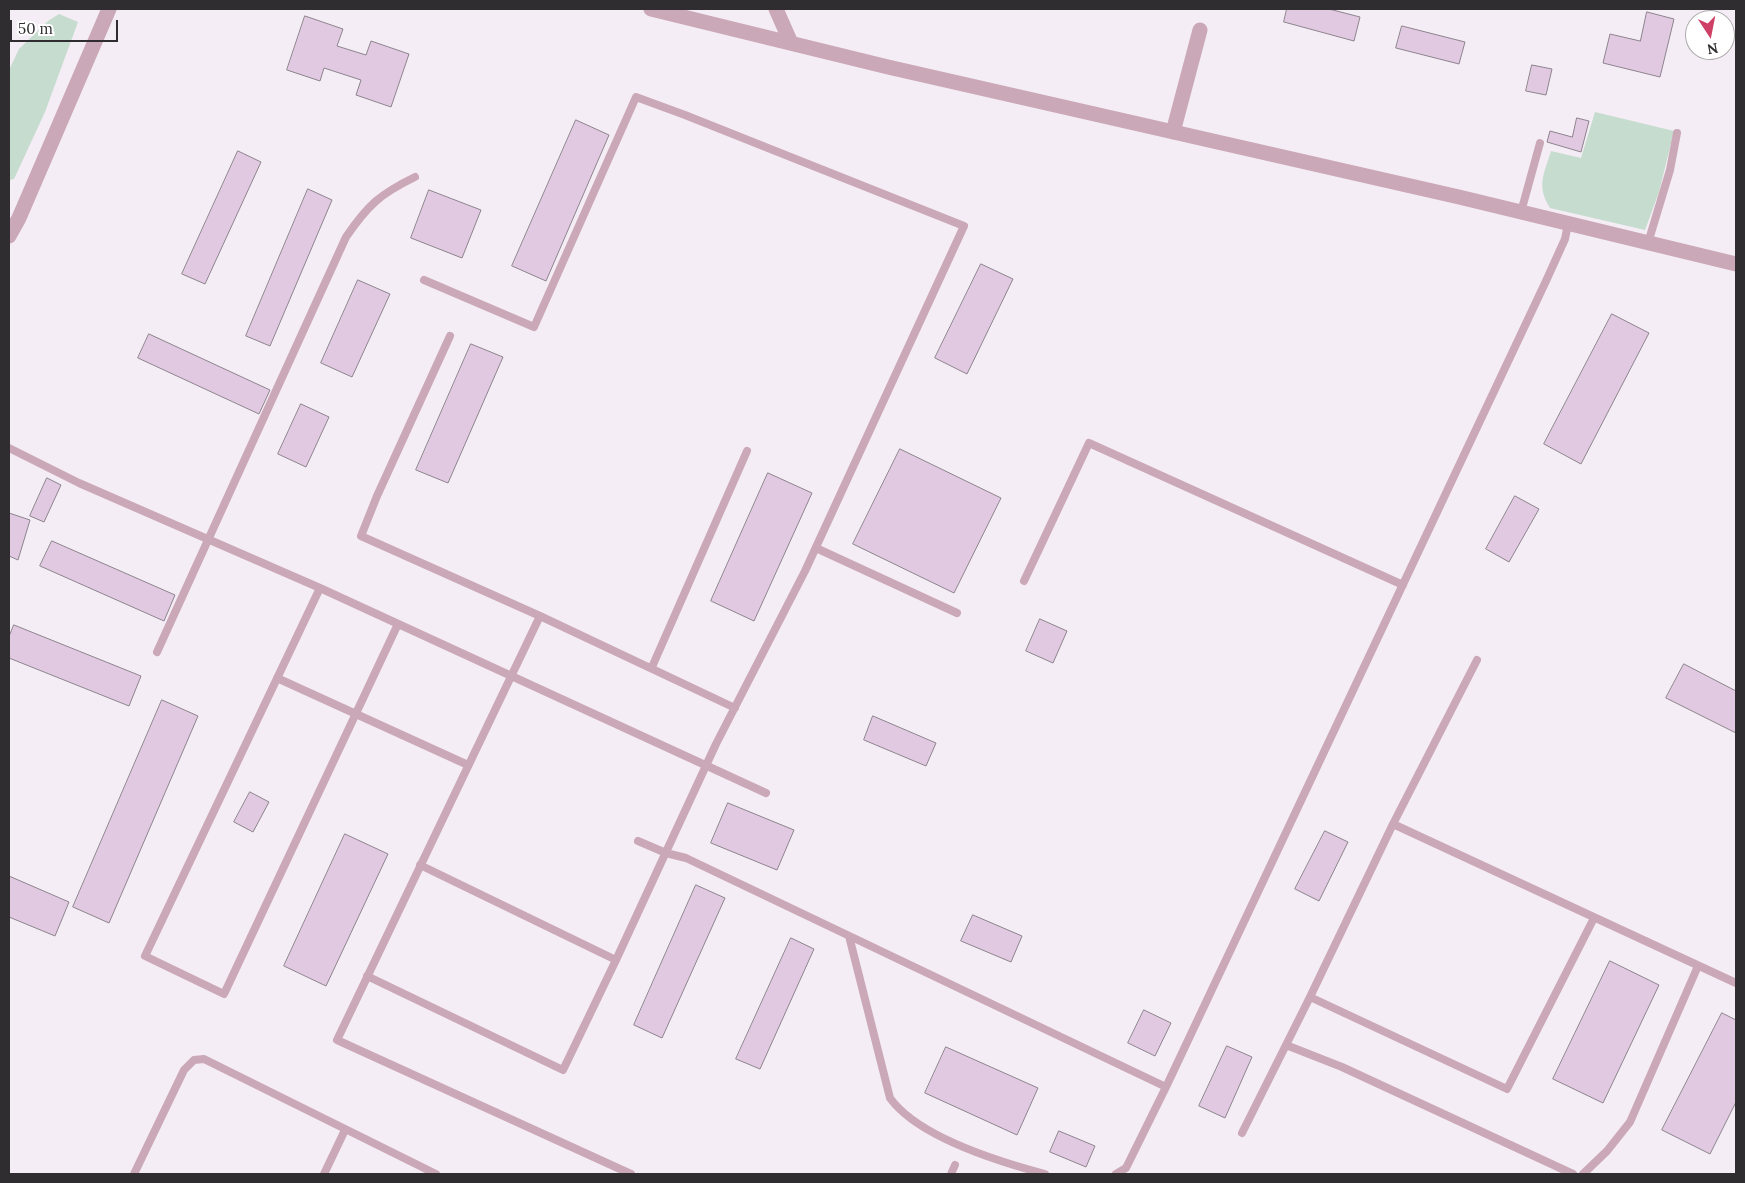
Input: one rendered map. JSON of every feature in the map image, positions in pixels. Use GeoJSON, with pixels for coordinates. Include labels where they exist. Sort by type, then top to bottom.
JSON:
{"type":"FeatureCollection","features":[{"type":"Feature","properties":{"kind":"street"},"geometry":{"type":"LineString","coordinates":[[9,236],[19,218],[110,9]]}},
{"type":"Feature","properties":{"kind":"street"},"geometry":{"type":"LineString","coordinates":[[651,9],[1736,264]]}},
{"type":"Feature","properties":{"kind":"street"},"geometry":{"type":"LineString","coordinates":[[776,9],[791,43]]}},
{"type":"Feature","properties":{"kind":"street"},"geometry":{"type":"LineString","coordinates":[[1173,132],[1200,30]]}},
{"type":"Feature","properties":{"kind":"lane"},"geometry":{"type":"LineString","coordinates":[[367,976],[563,1070],[706,767],[816,548],[964,226],[685,115],[636,98],[534,327],[424,280]]}},
{"type":"Feature","properties":{"kind":"lane"},"geometry":{"type":"LineString","coordinates":[[1648,243],[1670,170],[1678,133]]}},
{"type":"Feature","properties":{"kind":"lane"},"geometry":{"type":"LineString","coordinates":[[1521,212],[1540,143]]}},
{"type":"Feature","properties":{"kind":"lane"},"geometry":{"type":"LineString","coordinates":[[158,652],[346,237],[365,209],[388,190],[415,177]]}},
{"type":"Feature","properties":{"kind":"lane"},"geometry":{"type":"LineString","coordinates":[[1116,1174],[1126,1168],[1166,1087],[1546,281],[1565,239],[1568,224]]}},
{"type":"Feature","properties":{"kind":"lane"},"geometry":{"type":"LineString","coordinates":[[450,336],[376,496],[361,536],[652,667],[735,708]]}},
{"type":"Feature","properties":{"kind":"lane"},"geometry":{"type":"LineString","coordinates":[[1024,580],[1089,443],[1403,585]]}},
{"type":"Feature","properties":{"kind":"lane"},"geometry":{"type":"LineString","coordinates":[[9,448],[79,483],[320,588],[766,793]]}},
{"type":"Feature","properties":{"kind":"lane"},"geometry":{"type":"LineString","coordinates":[[652,667],[747,451]]}},
{"type":"Feature","properties":{"kind":"lane"},"geometry":{"type":"LineString","coordinates":[[816,548],[957,614]]}},
{"type":"Feature","properties":{"kind":"lane"},"geometry":{"type":"LineString","coordinates":[[320,588],[145,956],[224,994],[398,624]]}},
{"type":"Feature","properties":{"kind":"lane"},"geometry":{"type":"LineString","coordinates":[[540,616],[337,1040],[631,1174]]}},
{"type":"Feature","properties":{"kind":"lane"},"geometry":{"type":"LineString","coordinates":[[1242,1133],[1310,997],[1392,824],[1477,660]]}},
{"type":"Feature","properties":{"kind":"lane"},"geometry":{"type":"LineString","coordinates":[[277,678],[468,765]]}},
{"type":"Feature","properties":{"kind":"lane"},"geometry":{"type":"LineString","coordinates":[[1392,824],[1736,983]]}},
{"type":"Feature","properties":{"kind":"lane"},"geometry":{"type":"LineString","coordinates":[[638,841],[666,853],[686,858],[1166,1087]]}},
{"type":"Feature","properties":{"kind":"lane"},"geometry":{"type":"LineString","coordinates":[[420,866],[616,960]]}},
{"type":"Feature","properties":{"kind":"lane"},"geometry":{"type":"LineString","coordinates":[[1310,997],[1508,1089],[1594,918]]}},
{"type":"Feature","properties":{"kind":"lane"},"geometry":{"type":"LineString","coordinates":[[849,936],[890,1098],[898,1109],[932,1132],[1004,1164],[1045,1174]]}},
{"type":"Feature","properties":{"kind":"lane"},"geometry":{"type":"LineString","coordinates":[[1583,1174],[1607,1151],[1630,1122],[1698,966]]}},
{"type":"Feature","properties":{"kind":"lane"},"geometry":{"type":"LineString","coordinates":[[1286,1046],[1342,1067],[1573,1174]]}},
{"type":"Feature","properties":{"kind":"lane"},"geometry":{"type":"LineString","coordinates":[[134,1174],[184,1070],[194,1060],[204,1059],[424,1172],[436,1174]]}},
{"type":"Feature","properties":{"kind":"lane"},"geometry":{"type":"LineString","coordinates":[[324,1174],[345,1130]]}},
{"type":"Feature","properties":{"kind":"lane"},"geometry":{"type":"LineString","coordinates":[[951,1174],[956,1165]]}},
{"type":"Feature","properties":{"kind":"green space"},"geometry":{"type":"Polygon","coordinates":[[[59,14],[78,22],[45,112],[14,179],[9,180],[9,70],[19,49],[48,21],[59,14]]]}},
{"type":"Feature","properties":{"kind":"green space"},"geometry":{"type":"Polygon","coordinates":[[[1595,112],[1674,131],[1659,192],[1645,230],[1550,208],[1543,193],[1544,173],[1551,151],[1581,158],[1595,112]]]}},
{"type":"Feature","properties":{"kind":"building"},"geometry":{"type":"Polygon","coordinates":[[[1287,9],[1329,9],[1360,17],[1354,41],[1284,22],[1287,9]]]}},
{"type":"Feature","properties":{"kind":"building"},"geometry":{"type":"Polygon","coordinates":[[[1647,12],[1674,19],[1660,77],[1603,63],[1610,34],[1640,41],[1647,12]]]}},
{"type":"Feature","properties":{"kind":"building"},"geometry":{"type":"Polygon","coordinates":[[[305,16],[343,29],[337,46],[366,55],[371,41],[409,54],[391,107],[356,95],[361,80],[324,68],[320,81],[287,70],[305,16]]]}},
{"type":"Feature","properties":{"kind":"building"},"geometry":{"type":"Polygon","coordinates":[[[1402,26],[1465,42],[1459,64],[1396,48],[1402,26]]]}},
{"type":"Feature","properties":{"kind":"building"},"geometry":{"type":"Polygon","coordinates":[[[1532,65],[1552,69],[1546,95],[1526,91],[1532,65]]]}},
{"type":"Feature","properties":{"kind":"building"},"geometry":{"type":"Polygon","coordinates":[[[1577,118],[1589,121],[1581,152],[1547,142],[1550,131],[1572,137],[1577,118]]]}},
{"type":"Feature","properties":{"kind":"building"},"geometry":{"type":"Polygon","coordinates":[[[576,120],[609,135],[546,281],[512,266],[576,120]]]}},
{"type":"Feature","properties":{"kind":"building"},"geometry":{"type":"Polygon","coordinates":[[[238,151],[261,162],[205,284],[182,274],[238,151]]]}},
{"type":"Feature","properties":{"kind":"building"},"geometry":{"type":"Polygon","coordinates":[[[308,189],[332,200],[270,346],[246,336],[308,189]]]}},
{"type":"Feature","properties":{"kind":"building"},"geometry":{"type":"Polygon","coordinates":[[[429,190],[481,210],[462,258],[411,238],[429,190]]]}},
{"type":"Feature","properties":{"kind":"building"},"geometry":{"type":"Polygon","coordinates":[[[981,264],[1013,279],[967,374],[935,358],[981,264]]]}},
{"type":"Feature","properties":{"kind":"building"},"geometry":{"type":"Polygon","coordinates":[[[358,280],[390,294],[352,377],[321,363],[358,280]]]}},
{"type":"Feature","properties":{"kind":"building"},"geometry":{"type":"Polygon","coordinates":[[[1612,314],[1649,333],[1581,464],[1544,444],[1612,314]]]}},
{"type":"Feature","properties":{"kind":"building"},"geometry":{"type":"Polygon","coordinates":[[[149,334],[270,390],[259,414],[138,358],[149,334]]]}},
{"type":"Feature","properties":{"kind":"building"},"geometry":{"type":"Polygon","coordinates":[[[471,344],[503,357],[448,483],[416,470],[471,344]]]}},
{"type":"Feature","properties":{"kind":"building"},"geometry":{"type":"Polygon","coordinates":[[[301,404],[329,417],[306,467],[278,454],[301,404]]]}},
{"type":"Feature","properties":{"kind":"building"},"geometry":{"type":"Polygon","coordinates":[[[900,449],[1001,498],[954,593],[853,544],[900,449]]]}},
{"type":"Feature","properties":{"kind":"building"},"geometry":{"type":"Polygon","coordinates":[[[768,473],[812,493],[754,621],[711,601],[768,473]]]}},
{"type":"Feature","properties":{"kind":"building"},"geometry":{"type":"Polygon","coordinates":[[[47,478],[61,485],[44,522],[30,516],[47,478]]]}},
{"type":"Feature","properties":{"kind":"building"},"geometry":{"type":"Polygon","coordinates":[[[1515,496],[1539,509],[1509,562],[1486,549],[1515,496]]]}},
{"type":"Feature","properties":{"kind":"building"},"geometry":{"type":"Polygon","coordinates":[[[9,513],[30,520],[18,560],[9,556],[9,513]]]}},
{"type":"Feature","properties":{"kind":"building"},"geometry":{"type":"Polygon","coordinates":[[[52,541],[175,595],[164,621],[40,566],[52,541]]]}},
{"type":"Feature","properties":{"kind":"building"},"geometry":{"type":"Polygon","coordinates":[[[1040,619],[1067,631],[1053,663],[1026,651],[1040,619]]]}},
{"type":"Feature","properties":{"kind":"building"},"geometry":{"type":"Polygon","coordinates":[[[14,625],[141,676],[129,706],[9,658],[9,637],[14,625]]]}},
{"type":"Feature","properties":{"kind":"building"},"geometry":{"type":"Polygon","coordinates":[[[1684,664],[1736,691],[1736,733],[1666,698],[1684,664]]]}},
{"type":"Feature","properties":{"kind":"building"},"geometry":{"type":"Polygon","coordinates":[[[162,700],[198,716],[109,923],[73,907],[162,700]]]}},
{"type":"Feature","properties":{"kind":"building"},"geometry":{"type":"Polygon","coordinates":[[[873,716],[936,743],[926,766],[864,740],[873,716]]]}},
{"type":"Feature","properties":{"kind":"building"},"geometry":{"type":"Polygon","coordinates":[[[250,792],[269,802],[253,832],[234,822],[250,792]]]}},
{"type":"Feature","properties":{"kind":"building"},"geometry":{"type":"Polygon","coordinates":[[[728,803],[794,830],[777,870],[711,843],[728,803]]]}},
{"type":"Feature","properties":{"kind":"building"},"geometry":{"type":"Polygon","coordinates":[[[1325,831],[1348,842],[1319,901],[1295,889],[1325,831]]]}},
{"type":"Feature","properties":{"kind":"building"},"geometry":{"type":"Polygon","coordinates":[[[345,834],[388,854],[326,986],[284,966],[345,834]]]}},
{"type":"Feature","properties":{"kind":"building"},"geometry":{"type":"Polygon","coordinates":[[[9,876],[69,902],[55,936],[9,917],[9,876]]]}},
{"type":"Feature","properties":{"kind":"building"},"geometry":{"type":"Polygon","coordinates":[[[696,885],[725,898],[662,1038],[634,1025],[696,885]]]}},
{"type":"Feature","properties":{"kind":"building"},"geometry":{"type":"Polygon","coordinates":[[[973,915],[1022,936],[1011,962],[961,941],[973,915]]]}},
{"type":"Feature","properties":{"kind":"building"},"geometry":{"type":"Polygon","coordinates":[[[791,938],[814,949],[760,1069],[736,1059],[791,938]]]}},
{"type":"Feature","properties":{"kind":"building"},"geometry":{"type":"Polygon","coordinates":[[[1610,961],[1659,985],[1603,1103],[1553,1079],[1610,961]]]}},
{"type":"Feature","properties":{"kind":"building"},"geometry":{"type":"Polygon","coordinates":[[[1144,1010],[1171,1023],[1155,1056],[1128,1043],[1144,1010]]]}},
{"type":"Feature","properties":{"kind":"building"},"geometry":{"type":"Polygon","coordinates":[[[1722,1013],[1736,1020],[1736,1102],[1710,1154],[1662,1130],[1722,1013]]]}},
{"type":"Feature","properties":{"kind":"building"},"geometry":{"type":"Polygon","coordinates":[[[1227,1046],[1252,1057],[1225,1118],[1199,1106],[1227,1046]]]}},
{"type":"Feature","properties":{"kind":"building"},"geometry":{"type":"Polygon","coordinates":[[[946,1047],[1038,1088],[1017,1135],[925,1093],[946,1047]]]}},
{"type":"Feature","properties":{"kind":"building"},"geometry":{"type":"Polygon","coordinates":[[[1059,1131],[1095,1146],[1086,1167],[1050,1152],[1059,1131]]]}}]}
